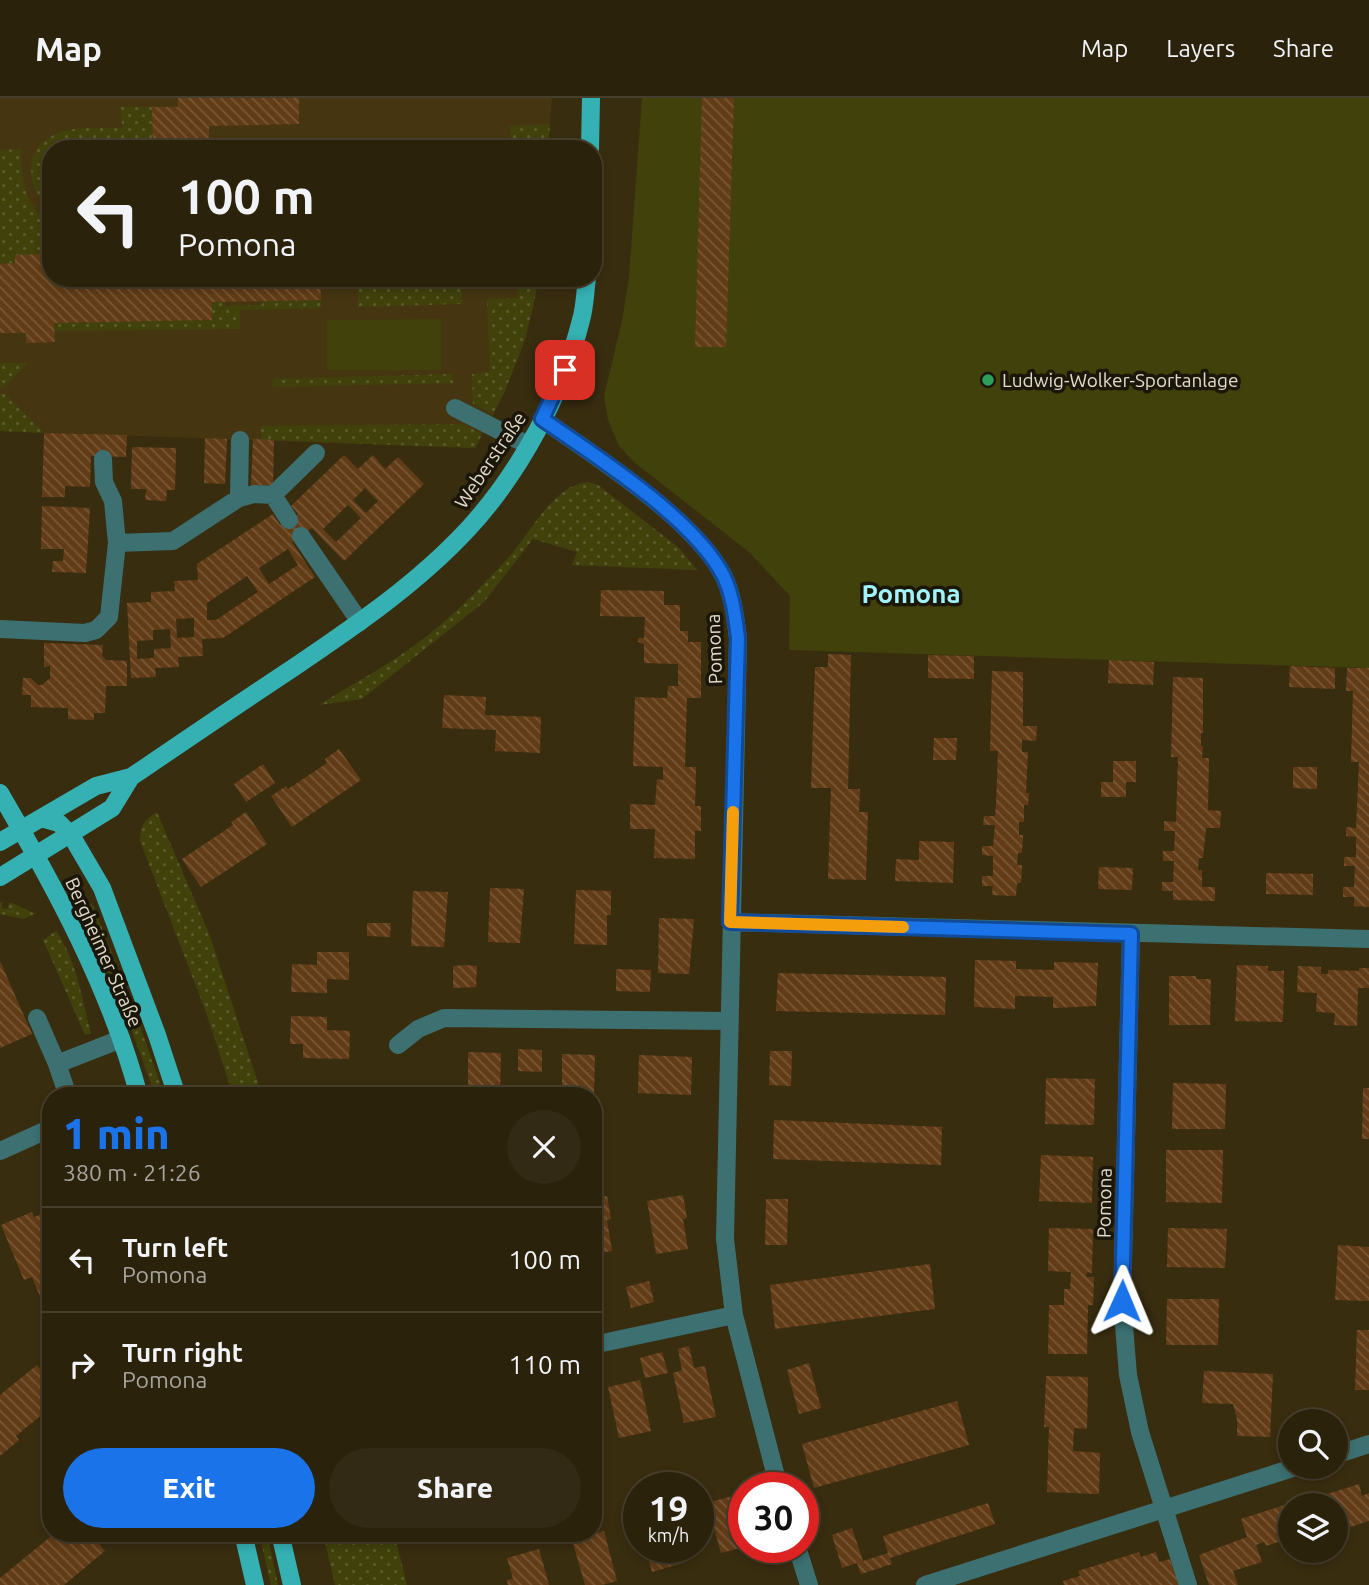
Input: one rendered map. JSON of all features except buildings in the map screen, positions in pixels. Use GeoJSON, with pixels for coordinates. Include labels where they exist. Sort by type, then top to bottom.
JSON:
{"type":"FeatureCollection","features":[{"type":"Feature","properties":{"kind":"main road"},"geometry":{"type":"LineString","coordinates":[[590,140],[591,98]]}},
{"type":"Feature","properties":{"kind":"main road","name":"Weberstraße"},"geometry":{"type":"LineString","coordinates":[[0,842],[96,786],[131,777],[360,622],[404,588],[469,528],[490,503],[528,446],[542,419],[572,354],[582,318],[586,287]]}},
{"type":"Feature","properties":{"kind":"main road","name":"Weberstraße"},"geometry":{"type":"LineString","coordinates":[[0,877],[112,808],[131,777]]}},
{"type":"Feature","properties":{"kind":"main road","name":"Bergheimer Straße"},"geometry":{"type":"LineString","coordinates":[[0,793],[66,910],[121,1039],[136,1087]]}},
{"type":"Feature","properties":{"kind":"main road"},"geometry":{"type":"LineString","coordinates":[[41,818],[59,824],[71,835]]}},
{"type":"Feature","properties":{"kind":"main road","name":"Bergheimer Straße"},"geometry":{"type":"LineString","coordinates":[[71,835],[102,888],[174,1087]]}},
{"type":"Feature","properties":{"kind":"main road"},"geometry":{"type":"LineString","coordinates":[[245,1542],[255,1585]]}},
{"type":"Feature","properties":{"kind":"main road"},"geometry":{"type":"LineString","coordinates":[[282,1542],[292,1585]]}},
{"type":"Feature","properties":{"kind":"street"},"geometry":{"type":"LineString","coordinates":[[454,408],[528,446]]}},
{"type":"Feature","properties":{"kind":"street","name":"Pomona"},"geometry":{"type":"LineString","coordinates":[[542,419],[629,480],[689,532],[715,561],[731,594],[738,638],[725,1239],[734,1315],[775,1472]]}},
{"type":"Feature","properties":{"kind":"street"},"geometry":{"type":"LineString","coordinates":[[239,498],[240,440]]}},
{"type":"Feature","properties":{"kind":"street"},"geometry":{"type":"LineString","coordinates":[[117,543],[173,541],[239,498],[254,494],[273,495],[316,453]]}},
{"type":"Feature","properties":{"kind":"street"},"geometry":{"type":"LineString","coordinates":[[0,629],[85,633],[96,630],[109,617],[117,543],[113,501],[104,482],[103,459]]}},
{"type":"Feature","properties":{"kind":"street"},"geometry":{"type":"LineString","coordinates":[[273,495],[289,520]]}},
{"type":"Feature","properties":{"kind":"street"},"geometry":{"type":"LineString","coordinates":[[301,536],[360,622]]}},
{"type":"Feature","properties":{"kind":"street"},"geometry":{"type":"LineString","coordinates":[[730,922],[1369,940]]}},
{"type":"Feature","properties":{"kind":"street","name":"Pomona"},"geometry":{"type":"LineString","coordinates":[[1131,934],[1122,1301],[1128,1375],[1140,1432],[1188,1585]]}},
{"type":"Feature","properties":{"kind":"street"},"geometry":{"type":"LineString","coordinates":[[398,1045],[418,1028],[444,1017],[728,1021]]}},
{"type":"Feature","properties":{"kind":"street"},"geometry":{"type":"LineString","coordinates":[[37,1018],[65,1087]]}},
{"type":"Feature","properties":{"kind":"street"},"geometry":{"type":"LineString","coordinates":[[57,1064],[121,1039]]}},
{"type":"Feature","properties":{"kind":"street"},"geometry":{"type":"LineString","coordinates":[[0,1151],[42,1132]]}},
{"type":"Feature","properties":{"kind":"street"},"geometry":{"type":"LineString","coordinates":[[602,1343],[734,1315]]}},
{"type":"Feature","properties":{"kind":"street"},"geometry":{"type":"LineString","coordinates":[[1348,1451],[1369,1444]]}},
{"type":"Feature","properties":{"kind":"street"},"geometry":{"type":"LineString","coordinates":[[925,1585],[1278,1473]]}},
{"type":"Feature","properties":{"kind":"street"},"geometry":{"type":"LineString","coordinates":[[802,1563],[809,1585]]}},
{"type":"Feature","properties":{"kind":"shaded area"},"geometry":{"type":"Polygon","coordinates":[[[0,98],[552,98],[549,140],[42,140],[42,287],[536,287],[526,338],[504,394],[475,448],[0,431],[0,98]]]}},
{"type":"Feature","properties":{"kind":"shaded area","name":"Ludwig-Wolker-Sportanlage"},"geometry":{"type":"Polygon","coordinates":[[[642,98],[1369,98],[1369,668],[789,650],[790,596],[749,552],[635,463],[619,446],[608,420],[604,396],[622,321],[629,277],[642,98]]]}},
{"type":"Feature","properties":{"kind":"shaded area"},"geometry":{"type":"Polygon","coordinates":[[[121,107],[152,107],[153,140],[46,140],[68,130],[122,128],[121,107]]]}},
{"type":"Feature","properties":{"kind":"shaded area"},"geometry":{"type":"Polygon","coordinates":[[[550,124],[549,140],[511,140],[510,126],[550,124]]]}},
{"type":"Feature","properties":{"kind":"shaded area"},"geometry":{"type":"Polygon","coordinates":[[[42,144],[42,202],[32,179],[31,168],[42,144]]]}},
{"type":"Feature","properties":{"kind":"shaded area"},"geometry":{"type":"Polygon","coordinates":[[[21,149],[26,191],[29,200],[42,216],[42,254],[16,255],[15,263],[0,264],[0,150],[21,149]]]}},
{"type":"Feature","properties":{"kind":"shaded area"},"geometry":{"type":"Polygon","coordinates":[[[461,287],[462,304],[358,307],[358,288],[461,287]]]}},
{"type":"Feature","properties":{"kind":"shaded area"},"geometry":{"type":"Polygon","coordinates":[[[517,287],[536,287],[522,348],[493,414],[473,404],[472,374],[490,372],[487,299],[518,298],[517,287]]]}},
{"type":"Feature","properties":{"kind":"shaded area"},"geometry":{"type":"Polygon","coordinates":[[[321,300],[321,308],[240,310],[240,329],[55,331],[54,323],[211,320],[212,302],[225,302],[225,306],[262,305],[263,301],[321,300]]]}},
{"type":"Feature","properties":{"kind":"shaded area"},"geometry":{"type":"Polygon","coordinates":[[[441,319],[441,370],[327,370],[327,320],[441,319]]]}},
{"type":"Feature","properties":{"kind":"shaded area"},"geometry":{"type":"Polygon","coordinates":[[[0,363],[28,363],[0,388],[0,363]]]}},
{"type":"Feature","properties":{"kind":"shaded area"},"geometry":{"type":"Polygon","coordinates":[[[452,374],[453,383],[273,387],[273,379],[452,374]]]}},
{"type":"Feature","properties":{"kind":"shaded area"},"geometry":{"type":"Polygon","coordinates":[[[0,394],[5,394],[44,433],[0,431],[0,394]]]}},
{"type":"Feature","properties":{"kind":"shaded area"},"geometry":{"type":"Polygon","coordinates":[[[463,424],[482,434],[475,448],[261,440],[261,426],[463,424]]]}},
{"type":"Feature","properties":{"kind":"shaded area"},"geometry":{"type":"Polygon","coordinates":[[[589,482],[598,485],[679,548],[697,570],[572,565],[577,552],[533,539],[484,602],[362,699],[319,705],[392,661],[440,625],[509,557],[554,500],[576,485],[589,482]]]}},
{"type":"Feature","properties":{"kind":"shaded area"},"geometry":{"type":"Polygon","coordinates":[[[157,812],[210,936],[259,1087],[230,1087],[206,1012],[140,841],[141,831],[149,818],[157,812]]]}},
{"type":"Feature","properties":{"kind":"shaded area"},"geometry":{"type":"Polygon","coordinates":[[[0,902],[2,908],[8,909],[9,903],[12,903],[36,914],[23,919],[0,914],[0,902]]]}},
{"type":"Feature","properties":{"kind":"shaded area"},"geometry":{"type":"Polygon","coordinates":[[[92,903],[132,1003],[161,1087],[152,1087],[123,1006],[81,910],[92,903]]]}},
{"type":"Feature","properties":{"kind":"shaded area"},"geometry":{"type":"Polygon","coordinates":[[[56,931],[74,968],[91,1034],[85,1035],[43,940],[56,931]]]}},
{"type":"Feature","properties":{"kind":"shaded area"},"geometry":{"type":"Polygon","coordinates":[[[261,1542],[269,1542],[278,1585],[271,1585],[261,1542]]]}},
{"type":"Feature","properties":{"kind":"shaded area"},"geometry":{"type":"Polygon","coordinates":[[[325,1542],[396,1542],[407,1585],[335,1585],[325,1542]]]}},
{"type":"Feature","properties":{"kind":"slow traffic"},"geometry":{"type":"LineString","coordinates":[[733,812],[730,922],[903,927]]}},
{"type":"Feature","properties":{"kind":"place","name":"Ludwig-Wolker-Sportanlage"},"geometry":{"type":"Point","coordinates":[988,380]}},
{"type":"Feature","properties":{"kind":"district","name":"Pomona"},"geometry":{"type":"Point","coordinates":[911,594]}},
{"type":"Feature","properties":{"kind":"route"},"geometry":{"type":"LineString","coordinates":[[565,370],[542,419],[629,480],[674,518],[715,561],[731,594],[738,638],[730,922],[1131,934],[1122,1301]]}}]}
